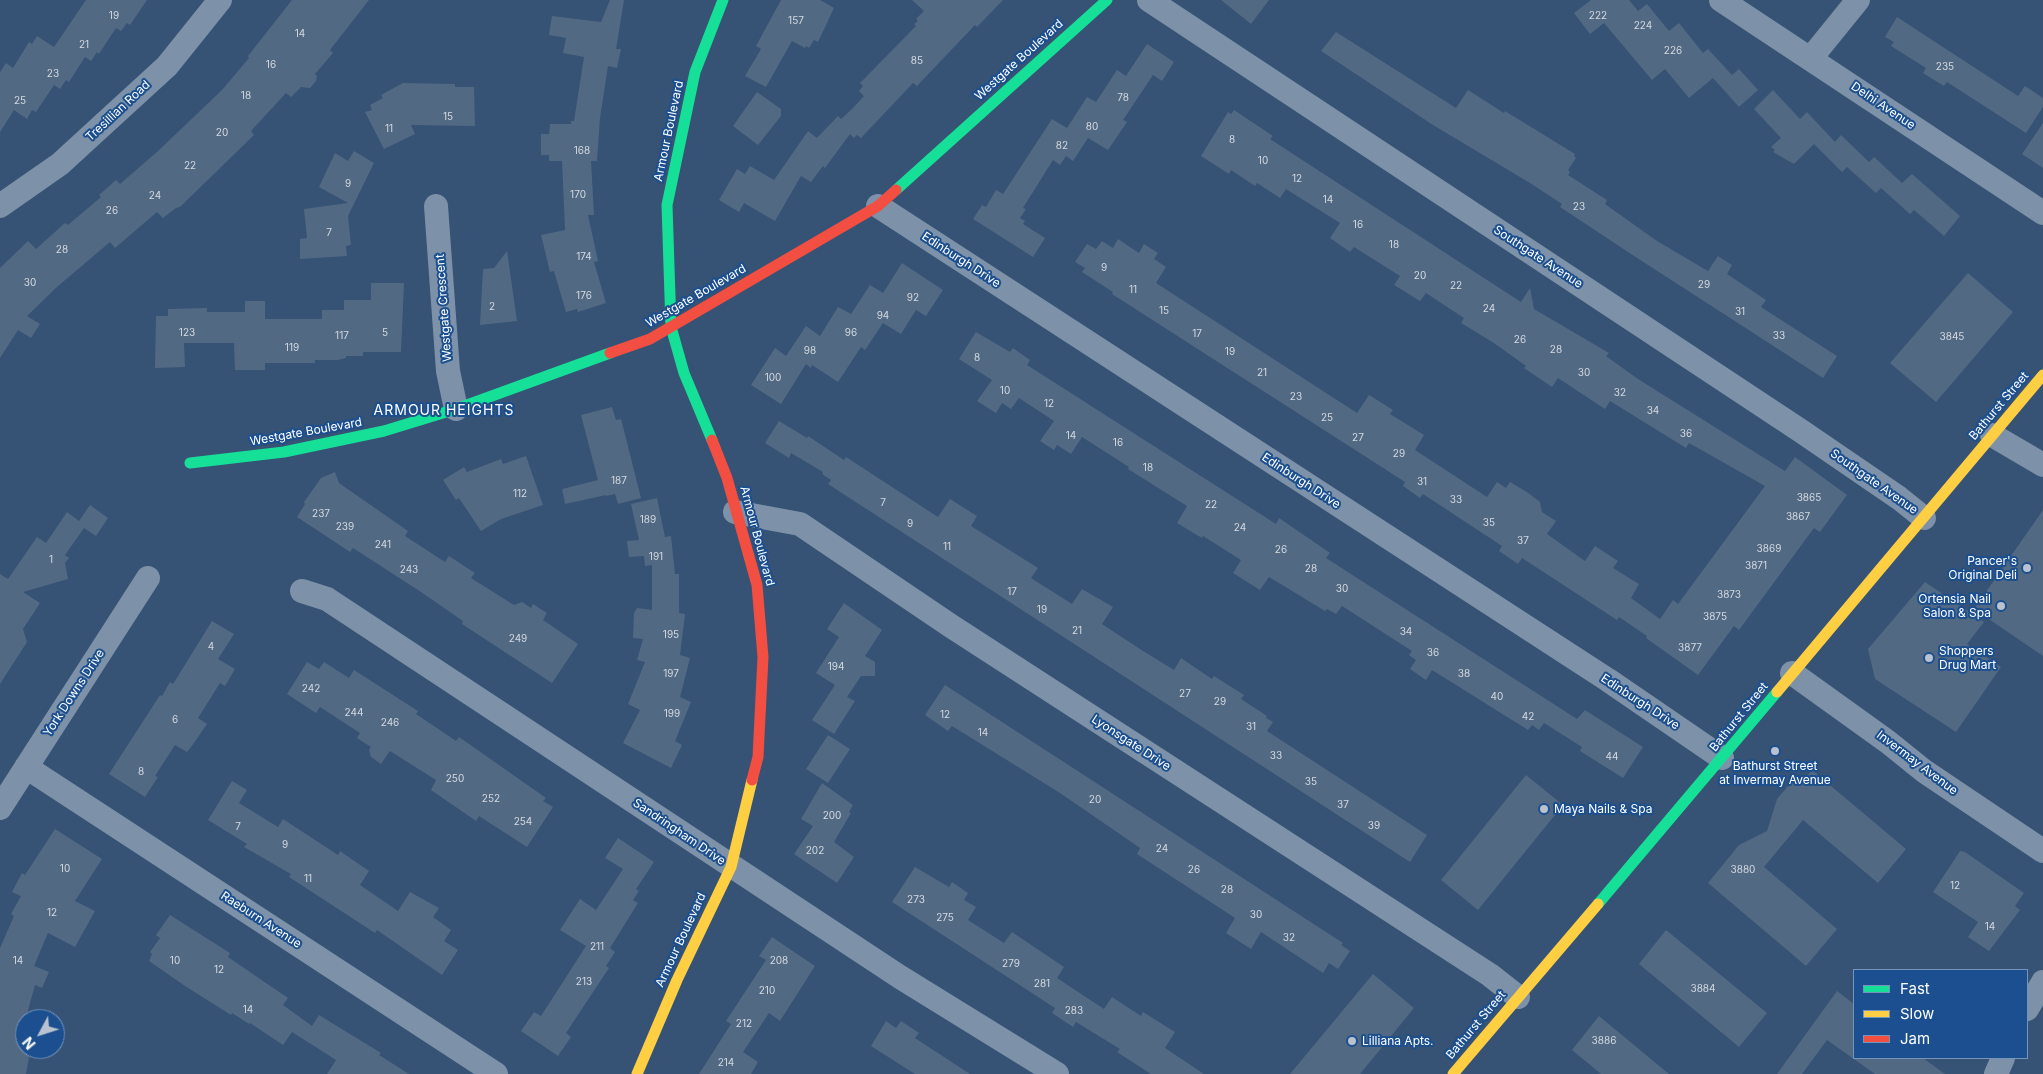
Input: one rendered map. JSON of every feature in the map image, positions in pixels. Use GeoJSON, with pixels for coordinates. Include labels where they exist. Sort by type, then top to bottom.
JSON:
{"type":"FeatureCollection","features":[{"type":"Feature","properties":{"kind":"street","name":"Tresillian Road"},"geometry":{"type":"LineString","coordinates":[[0,206],[60,164],[167,66],[220,0]]}},
{"type":"Feature","properties":{"kind":"street","name":"Armour Boulevard"},"geometry":{"type":"LineString","coordinates":[[637,1074],[677,980],[730,867],[758,757],[763,658],[757,585],[727,478],[684,373],[671,327],[667,205],[695,72],[723,0]]}},
{"type":"Feature","properties":{"kind":"street","name":"Westgate Boulevard"},"geometry":{"type":"LineString","coordinates":[[190,463],[284,452],[384,431],[456,409],[506,389],[650,339],[878,206],[1107,0]]}},
{"type":"Feature","properties":{"kind":"street","name":"Southgate Avenue"},"geometry":{"type":"LineString","coordinates":[[1148,0],[1802,431],[1899,498],[1924,518]]}},
{"type":"Feature","properties":{"kind":"street","name":"Delhi Avenue"},"geometry":{"type":"LineString","coordinates":[[1721,0],[2043,213]]}},
{"type":"Feature","properties":{"kind":"street"},"geometry":{"type":"LineString","coordinates":[[1811,58],[1858,0]]}},
{"type":"Feature","properties":{"kind":"street","name":"Westgate Crescent"},"geometry":{"type":"LineString","coordinates":[[436,206],[448,371],[456,409]]}},
{"type":"Feature","properties":{"kind":"street","name":"Edinburgh Drive"},"geometry":{"type":"LineString","coordinates":[[878,206],[1608,680],[1722,758]]}},
{"type":"Feature","properties":{"kind":"street","name":"Bathurst Street"},"geometry":{"type":"LineString","coordinates":[[1453,1074],[1722,758],[2043,374]]}},
{"type":"Feature","properties":{"kind":"street"},"geometry":{"type":"LineString","coordinates":[[1992,436],[2043,465]]}},
{"type":"Feature","properties":{"kind":"street","name":"Lyonsgate Drive"},"geometry":{"type":"LineString","coordinates":[[736,512],[800,524],[951,626],[1482,970],[1518,997]]}},
{"type":"Feature","properties":{"kind":"street","name":"York Downs Drive"},"geometry":{"type":"LineString","coordinates":[[0,808],[148,578]]}},
{"type":"Feature","properties":{"kind":"street","name":"Sandringham Drive"},"geometry":{"type":"LineString","coordinates":[[302,591],[327,599],[730,867],[900,977],[1057,1074]]}},
{"type":"Feature","properties":{"kind":"street","name":"Invermay Avenue"},"geometry":{"type":"LineString","coordinates":[[1792,673],[1924,770],[2043,851]]}},
{"type":"Feature","properties":{"kind":"street","name":"Raeburn Avenue"},"geometry":{"type":"LineString","coordinates":[[26,767],[496,1074]]}},
{"type":"Feature","properties":{"kind":"street"},"geometry":{"type":"LineString","coordinates":[[2028,1007],[2043,982]]}},
{"type":"Feature","properties":{"kind":"street"},"geometry":{"type":"LineString","coordinates":[[1996,1074],[2003,1059]]}},
{"type":"Feature","properties":{"kind":"building"},"geometry":{"type":"Polygon","coordinates":[[[86,0],[147,0],[130,25],[127,23],[121,31],[116,28],[99,54],[97,52],[91,61],[85,57],[69,82],[66,80],[60,89],[54,85],[36,112],[32,110],[27,119],[14,110],[0,132],[0,72],[6,63],[13,68],[29,42],[32,44],[37,36],[54,47],[86,0]]]}},
{"type":"Feature","properties":{"kind":"building"},"geometry":{"type":"Polygon","coordinates":[[[292,0],[369,0],[330,50],[333,53],[315,74],[317,76],[316,81],[310,88],[301,87],[291,97],[286,93],[251,131],[254,135],[180,207],[163,218],[157,212],[115,248],[110,242],[57,287],[27,316],[40,324],[31,338],[18,330],[0,358],[0,268],[28,241],[36,249],[65,223],[68,225],[101,197],[99,195],[116,180],[120,184],[158,151],[222,90],[249,58],[248,56],[292,0]]]}},
{"type":"Feature","properties":{"kind":"building"},"geometry":{"type":"Polygon","coordinates":[[[610,0],[624,0],[616,49],[621,49],[617,68],[608,66],[600,118],[597,161],[591,161],[594,215],[588,215],[598,261],[594,262],[606,303],[578,312],[577,309],[566,312],[554,271],[550,272],[541,235],[565,230],[562,161],[549,161],[549,155],[541,155],[541,134],[549,134],[550,124],[571,124],[571,121],[574,121],[584,57],[563,53],[566,38],[549,35],[552,16],[601,22],[610,0]]]}},
{"type":"Feature","properties":{"kind":"building"},"geometry":{"type":"Polygon","coordinates":[[[781,0],[820,0],[834,8],[818,42],[814,40],[809,48],[806,46],[805,48],[792,41],[766,87],[745,76],[761,49],[756,46],[781,0]]]}},
{"type":"Feature","properties":{"kind":"building"},"geometry":{"type":"Polygon","coordinates":[[[912,0],[1003,0],[977,27],[975,25],[917,86],[913,83],[861,138],[857,135],[854,138],[850,134],[825,168],[823,166],[811,182],[801,176],[775,221],[744,203],[739,212],[719,200],[737,169],[745,174],[750,166],[774,180],[808,131],[817,138],[838,116],[841,119],[853,108],[864,96],[859,91],[863,86],[860,83],[916,26],[914,24],[918,21],[916,19],[924,11],[912,0]]]}},
{"type":"Feature","properties":{"kind":"building"},"geometry":{"type":"Polygon","coordinates":[[[1221,0],[1269,0],[1251,24],[1221,0]]]}},
{"type":"Feature","properties":{"kind":"building"},"geometry":{"type":"Polygon","coordinates":[[[1591,0],[1629,0],[1638,11],[1647,4],[1669,31],[1679,23],[1703,53],[1708,49],[1732,75],[1739,69],[1758,90],[1739,107],[1713,78],[1689,98],[1665,69],[1652,80],[1604,23],[1590,34],[1574,13],[1591,0]]]}},
{"type":"Feature","properties":{"kind":"building"},"geometry":{"type":"Polygon","coordinates":[[[1897,17],[2018,96],[2025,86],[2043,98],[2043,107],[2026,133],[1947,82],[1944,86],[1923,73],[1926,68],[1891,46],[1894,42],[1885,37],[1897,17]]]}},
{"type":"Feature","properties":{"kind":"building"},"geometry":{"type":"Polygon","coordinates":[[[1336,32],[1456,108],[1468,90],[1504,113],[1505,111],[1575,154],[1576,158],[1568,170],[1570,172],[1568,175],[1607,200],[1605,204],[1657,241],[1708,271],[1718,256],[1732,265],[1727,274],[1766,300],[1761,307],[1837,356],[1823,378],[1560,207],[1562,204],[1530,183],[1433,125],[1321,51],[1336,32]]]}},
{"type":"Feature","properties":{"kind":"building"},"geometry":{"type":"Polygon","coordinates":[[[1147,44],[1174,62],[1162,81],[1153,75],[1123,120],[1127,122],[1108,150],[1088,138],[1073,161],[1066,156],[1060,165],[1053,160],[1023,208],[1026,209],[1020,218],[1025,221],[1023,224],[1045,238],[1033,257],[973,219],[982,205],[986,207],[996,190],[1003,194],[1052,119],[1067,128],[1087,97],[1096,102],[1117,70],[1126,76],[1147,44]]]}},
{"type":"Feature","properties":{"kind":"building"},"geometry":{"type":"Polygon","coordinates":[[[403,83],[455,84],[455,87],[474,87],[475,126],[411,125],[415,134],[384,149],[365,112],[372,110],[370,105],[383,98],[381,95],[403,83]]]}},
{"type":"Feature","properties":{"kind":"building"},"geometry":{"type":"Polygon","coordinates":[[[1773,90],[1800,119],[1807,112],[1835,142],[1841,135],[1869,162],[1874,157],[1902,183],[1912,174],[1960,216],[1944,236],[1914,210],[1910,214],[1881,188],[1876,193],[1847,167],[1842,172],[1814,144],[1794,164],[1773,152],[1775,150],[1771,147],[1781,138],[1754,109],[1773,90]]]}},
{"type":"Feature","properties":{"kind":"building"},"geometry":{"type":"Polygon","coordinates":[[[757,92],[781,109],[781,116],[758,145],[733,126],[757,92]]]}},
{"type":"Feature","properties":{"kind":"building"},"geometry":{"type":"Polygon","coordinates":[[[1234,110],[1273,136],[1270,139],[1521,302],[1530,288],[1534,309],[1609,353],[1606,356],[1638,379],[1785,471],[1795,457],[1847,495],[1820,532],[1814,528],[1739,630],[1734,626],[1698,675],[1619,617],[1617,620],[1522,558],[1518,564],[1499,551],[1502,546],[1423,494],[1420,498],[1403,486],[1405,482],[1112,294],[1113,292],[1082,272],[1085,268],[1075,262],[1087,244],[1096,249],[1102,241],[1113,248],[1118,239],[1139,253],[1144,244],[1158,253],[1154,259],[1166,267],[1156,283],[1357,413],[1369,395],[1393,410],[1390,414],[1424,435],[1415,450],[1487,497],[1497,482],[1506,488],[1510,482],[1527,492],[1540,502],[1542,512],[1556,521],[1547,534],[1585,561],[1595,546],[1618,561],[1613,568],[1639,584],[1631,598],[1660,619],[1673,600],[1678,604],[1765,486],[1689,443],[1686,448],[1610,401],[1605,409],[1558,378],[1552,387],[1524,368],[1526,366],[1494,343],[1461,323],[1464,318],[1426,293],[1420,301],[1394,285],[1400,276],[1354,247],[1350,252],[1330,238],[1340,223],[1286,189],[1280,198],[1257,183],[1255,186],[1231,170],[1229,174],[1201,156],[1228,112],[1231,114],[1234,110]]]}},
{"type":"Feature","properties":{"kind":"building"},"geometry":{"type":"Polygon","coordinates":[[[2043,123],[2043,168],[2022,154],[2043,123]]]}},
{"type":"Feature","properties":{"kind":"building"},"geometry":{"type":"Polygon","coordinates":[[[354,151],[374,163],[348,216],[351,245],[346,246],[347,256],[300,259],[300,239],[307,238],[304,209],[348,203],[319,187],[335,153],[348,161],[354,151]]]}},
{"type":"Feature","properties":{"kind":"building"},"geometry":{"type":"Polygon","coordinates":[[[507,251],[517,321],[480,325],[483,269],[494,268],[507,251]]]}},
{"type":"Feature","properties":{"kind":"building"},"geometry":{"type":"Polygon","coordinates":[[[902,263],[943,290],[926,316],[916,310],[901,334],[883,323],[865,350],[861,347],[838,382],[812,365],[811,368],[806,364],[781,404],[751,385],[775,348],[786,356],[806,326],[820,336],[838,307],[851,314],[870,285],[883,293],[902,263]]]}},
{"type":"Feature","properties":{"kind":"building"},"geometry":{"type":"Polygon","coordinates":[[[1968,273],[2013,312],[1936,402],[1890,363],[1968,273]]]}},
{"type":"Feature","properties":{"kind":"building"},"geometry":{"type":"Polygon","coordinates":[[[371,283],[404,283],[401,352],[363,352],[363,356],[346,356],[346,358],[338,360],[315,360],[315,363],[265,363],[265,370],[235,370],[234,343],[184,343],[185,367],[155,368],[156,316],[168,316],[168,309],[207,308],[207,312],[245,312],[245,301],[265,301],[265,319],[322,319],[322,310],[344,310],[344,300],[371,300],[371,283]]]}},
{"type":"Feature","properties":{"kind":"building"},"geometry":{"type":"Polygon","coordinates":[[[976,332],[1010,352],[1013,348],[1030,360],[1027,365],[1276,524],[1279,518],[1330,553],[1326,558],[1577,719],[1585,710],[1643,747],[1623,778],[1580,751],[1582,747],[1544,723],[1539,730],[1532,725],[1528,730],[1432,670],[1426,680],[1410,669],[1416,660],[1409,655],[1412,651],[1342,606],[1336,614],[1327,609],[1325,611],[1269,577],[1260,590],[1233,573],[1241,560],[1203,536],[1202,538],[1177,523],[1187,506],[1082,437],[1071,454],[1057,445],[1054,450],[1040,441],[1054,421],[1019,398],[1011,409],[1002,403],[996,413],[977,401],[992,380],[959,359],[976,332]]]}},
{"type":"Feature","properties":{"kind":"building"},"geometry":{"type":"Polygon","coordinates":[[[612,407],[616,420],[621,419],[641,498],[618,504],[615,494],[565,504],[562,489],[598,480],[581,415],[612,407]]]}},
{"type":"Feature","properties":{"kind":"building"},"geometry":{"type":"Polygon","coordinates":[[[779,421],[807,438],[808,436],[844,460],[846,457],[938,517],[950,499],[977,516],[971,526],[1038,568],[1031,578],[1072,604],[1082,589],[1113,607],[1102,624],[1140,649],[1174,670],[1181,658],[1212,679],[1214,676],[1244,695],[1241,699],[1273,722],[1267,731],[1427,835],[1410,862],[828,484],[831,480],[822,474],[823,472],[791,453],[789,458],[765,443],[779,421]]]}},
{"type":"Feature","properties":{"kind":"building"},"geometry":{"type":"Polygon","coordinates":[[[526,456],[543,505],[501,519],[481,531],[459,498],[456,500],[443,480],[464,467],[467,472],[501,459],[503,464],[526,456]]]}},
{"type":"Feature","properties":{"kind":"building"},"geometry":{"type":"Polygon","coordinates":[[[335,472],[339,483],[408,531],[405,536],[445,562],[449,556],[475,573],[471,578],[514,605],[522,602],[531,608],[533,604],[547,613],[543,620],[578,644],[552,683],[462,624],[463,621],[421,592],[353,548],[350,552],[297,517],[305,504],[304,502],[321,478],[335,472]]]}},
{"type":"Feature","properties":{"kind":"building"},"geometry":{"type":"Polygon","coordinates":[[[657,498],[665,537],[671,536],[675,574],[679,574],[679,613],[685,614],[680,655],[690,658],[680,697],[691,702],[675,741],[682,745],[671,768],[623,743],[640,710],[628,704],[645,662],[637,660],[643,639],[633,638],[634,613],[637,608],[652,610],[652,565],[645,566],[644,556],[629,557],[627,541],[639,540],[631,504],[657,498]]]}},
{"type":"Feature","properties":{"kind":"building"},"geometry":{"type":"Polygon","coordinates":[[[90,505],[108,518],[96,536],[84,528],[65,555],[69,558],[65,563],[68,579],[23,592],[40,603],[23,629],[27,642],[0,684],[0,574],[8,579],[37,537],[46,543],[67,512],[79,521],[90,505]]]}},
{"type":"Feature","properties":{"kind":"building"},"geometry":{"type":"Polygon","coordinates":[[[2043,510],[2043,656],[1974,609],[2043,510]]]}},
{"type":"Feature","properties":{"kind":"building","name":"Shoppers Drug Mart"},"geometry":{"type":"Polygon","coordinates":[[[1925,582],[1984,622],[1967,644],[2001,667],[1956,732],[1875,679],[1868,649],[1925,582]]]}},
{"type":"Feature","properties":{"kind":"building"},"geometry":{"type":"Polygon","coordinates":[[[844,603],[882,630],[865,656],[875,662],[875,676],[861,676],[847,697],[855,701],[834,734],[812,720],[835,685],[816,673],[839,637],[827,629],[844,603]]]}},
{"type":"Feature","properties":{"kind":"building"},"geometry":{"type":"Polygon","coordinates":[[[212,621],[234,634],[218,659],[235,669],[225,686],[220,683],[198,718],[207,724],[194,743],[187,752],[175,745],[155,776],[158,777],[145,797],[109,774],[160,695],[162,696],[170,682],[173,684],[212,621]]]}},
{"type":"Feature","properties":{"kind":"building"},"geometry":{"type":"Polygon","coordinates":[[[307,662],[319,669],[324,662],[349,678],[354,670],[418,711],[416,714],[456,741],[459,737],[546,798],[543,801],[553,807],[527,847],[479,816],[476,821],[431,790],[436,780],[390,751],[381,764],[371,757],[369,750],[371,747],[357,738],[360,733],[320,707],[316,713],[287,694],[307,662]]]}},
{"type":"Feature","properties":{"kind":"building"},"geometry":{"type":"Polygon","coordinates":[[[945,685],[1343,943],[1341,945],[1350,951],[1338,969],[1329,963],[1323,973],[1261,932],[1251,949],[1226,933],[1235,918],[1137,854],[1140,848],[1060,793],[952,726],[948,731],[925,715],[945,685]]]}},
{"type":"Feature","properties":{"kind":"building"},"geometry":{"type":"Polygon","coordinates":[[[828,735],[850,749],[828,783],[806,769],[828,735]]]}},
{"type":"Feature","properties":{"kind":"building"},"geometry":{"type":"Polygon","coordinates":[[[1812,770],[1906,849],[1878,883],[1803,820],[1764,867],[1837,929],[1806,966],[1708,883],[1739,845],[1767,831],[1777,799],[1795,778],[1801,783],[1812,770]]]}},
{"type":"Feature","properties":{"kind":"building"},"geometry":{"type":"Polygon","coordinates":[[[1526,775],[1563,805],[1478,910],[1441,880],[1526,775]]]}},
{"type":"Feature","properties":{"kind":"building"},"geometry":{"type":"Polygon","coordinates":[[[232,781],[247,790],[239,803],[278,827],[283,819],[338,855],[340,851],[369,871],[360,885],[398,911],[410,892],[439,908],[433,917],[451,930],[444,941],[458,950],[442,975],[377,930],[375,933],[289,877],[291,874],[244,847],[247,844],[208,820],[232,781]]]}},
{"type":"Feature","properties":{"kind":"building"},"geometry":{"type":"Polygon","coordinates":[[[822,783],[853,805],[849,812],[851,813],[834,842],[854,857],[837,883],[794,854],[813,826],[801,819],[822,783]]]}},
{"type":"Feature","properties":{"kind":"building"},"geometry":{"type":"Polygon","coordinates":[[[55,829],[102,859],[75,901],[95,911],[75,947],[48,933],[34,966],[49,972],[42,988],[35,985],[28,1009],[15,1009],[15,1059],[29,1059],[26,1074],[0,1074],[0,948],[14,916],[11,914],[21,896],[12,892],[22,873],[25,875],[55,829]]]}},
{"type":"Feature","properties":{"kind":"building"},"geometry":{"type":"Polygon","coordinates":[[[618,838],[654,862],[636,889],[639,891],[633,900],[638,903],[610,948],[615,952],[606,966],[609,968],[566,1033],[571,1037],[558,1056],[521,1031],[534,1012],[541,1016],[586,946],[560,930],[580,899],[596,910],[623,869],[605,858],[618,838]]]}},
{"type":"Feature","properties":{"kind":"building"},"geometry":{"type":"Polygon","coordinates":[[[1960,851],[1965,852],[2024,893],[2015,906],[2020,910],[1989,951],[1968,937],[1978,922],[1933,892],[1960,851]]]}},
{"type":"Feature","properties":{"kind":"building"},"geometry":{"type":"Polygon","coordinates":[[[915,867],[949,887],[952,882],[968,893],[964,900],[976,907],[968,920],[1004,943],[1012,932],[1064,967],[1057,978],[1104,1009],[1112,997],[1141,1016],[1143,1012],[1175,1032],[1165,1048],[1204,1074],[1151,1074],[1117,1052],[1120,1049],[1076,1022],[1073,1027],[1052,1013],[1055,1008],[892,902],[915,867]]]}},
{"type":"Feature","properties":{"kind":"building"},"geometry":{"type":"Polygon","coordinates":[[[170,915],[230,953],[228,957],[288,998],[283,1005],[312,1026],[319,1015],[381,1053],[379,1055],[409,1074],[327,1074],[336,1060],[292,1032],[283,1045],[250,1023],[232,1013],[231,1015],[185,986],[149,961],[152,954],[150,952],[160,938],[156,935],[170,915]]]}},
{"type":"Feature","properties":{"kind":"building"},"geometry":{"type":"Polygon","coordinates":[[[1666,930],[1767,1013],[1739,1047],[1639,964],[1666,930]]]}},
{"type":"Feature","properties":{"kind":"building"},"geometry":{"type":"Polygon","coordinates":[[[772,937],[815,966],[780,1021],[769,1013],[743,1052],[758,1062],[751,1074],[699,1074],[731,1024],[726,1021],[766,960],[759,956],[772,937]]]}},
{"type":"Feature","properties":{"kind":"building","name":"Lilliana Apts."},"geometry":{"type":"Polygon","coordinates":[[[1373,974],[1414,1008],[1360,1074],[1290,1074],[1373,974]]]}},
{"type":"Feature","properties":{"kind":"building"},"geometry":{"type":"Polygon","coordinates":[[[1837,991],[1853,1003],[1853,1058],[1827,1040],[1802,1074],[1777,1074],[1837,991]]]}},
{"type":"Feature","properties":{"kind":"building"},"geometry":{"type":"Polygon","coordinates":[[[1599,1016],[1669,1074],[1601,1074],[1572,1050],[1599,1016]]]}},
{"type":"Feature","properties":{"kind":"building"},"geometry":{"type":"Polygon","coordinates":[[[886,1021],[896,1028],[901,1021],[919,1033],[915,1038],[970,1074],[915,1074],[871,1046],[886,1021]]]}},
{"type":"Feature","properties":{"kind":"building"},"geometry":{"type":"Polygon","coordinates":[[[1854,1059],[1924,1059],[1945,1074],[1875,1074],[1854,1059]]]}},
{"type":"Feature","properties":{"kind":"traffic: fast"},"geometry":{"type":"LineString","coordinates":[[712,440],[684,373],[671,327],[667,205],[695,72],[723,0]]}},
{"type":"Feature","properties":{"kind":"traffic: fast"},"geometry":{"type":"LineString","coordinates":[[896,190],[1107,0]]}},
{"type":"Feature","properties":{"kind":"traffic: fast"},"geometry":{"type":"LineString","coordinates":[[190,463],[284,452],[384,431],[456,409],[610,353]]}},
{"type":"Feature","properties":{"kind":"traffic: fast"},"geometry":{"type":"LineString","coordinates":[[1598,904],[1777,692]]}},
{"type":"Feature","properties":{"kind":"traffic: slow"},"geometry":{"type":"LineString","coordinates":[[1777,692],[2043,375]]}},
{"type":"Feature","properties":{"kind":"traffic: slow"},"geometry":{"type":"LineString","coordinates":[[637,1074],[677,980],[731,867],[752,780]]}},
{"type":"Feature","properties":{"kind":"traffic: slow"},"geometry":{"type":"LineString","coordinates":[[1453,1074],[1598,904]]}},
{"type":"Feature","properties":{"kind":"traffic: jam"},"geometry":{"type":"LineString","coordinates":[[610,353],[650,339],[878,206],[896,190]]}},
{"type":"Feature","properties":{"kind":"traffic: jam"},"geometry":{"type":"LineString","coordinates":[[712,440],[727,478],[757,585],[763,657],[758,757],[752,780]]}},
{"type":"Feature","properties":{"kind":"place","name":"Pancer's Original Deli"},"geometry":{"type":"Point","coordinates":[2027,568]}},
{"type":"Feature","properties":{"kind":"place","name":"Ortensia Nail Salon & Spa"},"geometry":{"type":"Point","coordinates":[2001,606]}},
{"type":"Feature","properties":{"kind":"place","name":"Shoppers Drug Mart"},"geometry":{"type":"Point","coordinates":[1929,658]}},
{"type":"Feature","properties":{"kind":"place","name":"Bathurst Street at Invermay Avenue"},"geometry":{"type":"Point","coordinates":[1775,751]}},
{"type":"Feature","properties":{"kind":"place","name":"Maya Nails & Spa"},"geometry":{"type":"Point","coordinates":[1544,809]}},
{"type":"Feature","properties":{"kind":"place","name":"Lilliana Apts."},"geometry":{"type":"Point","coordinates":[1352,1041]}},
{"type":"Feature","properties":{"kind":"district","name":"ARMOUR HEIGHTS"},"geometry":{"type":"Point","coordinates":[444,411]}}]}
